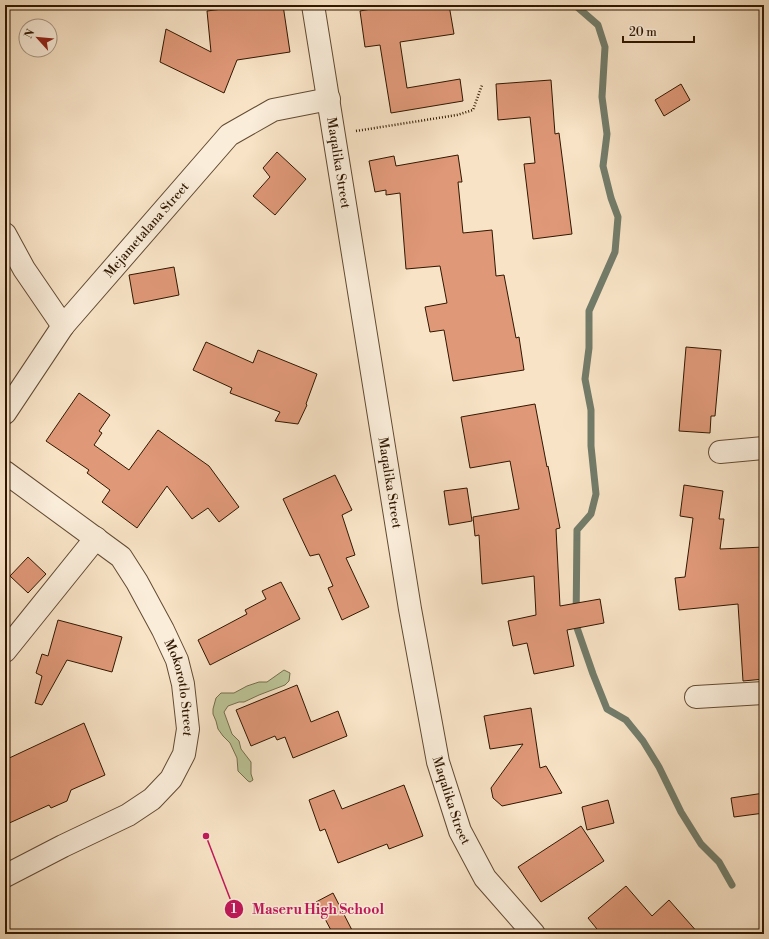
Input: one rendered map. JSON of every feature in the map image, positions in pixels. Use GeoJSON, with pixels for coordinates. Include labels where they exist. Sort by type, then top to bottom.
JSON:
{"type":"FeatureCollection","features":[{"type":"Feature","properties":{"kind":"street","name":"Maqalika Street"},"geometry":{"type":"LineString","coordinates":[[313,5],[408,602],[438,762],[460,831],[485,878],[534,934]]}},
{"type":"Feature","properties":{"kind":"street","name":"Mejametalana Street"},"geometry":{"type":"LineString","coordinates":[[5,414],[63,326],[229,135],[273,110],[329,99]]}},
{"type":"Feature","properties":{"kind":"street"},"geometry":{"type":"LineString","coordinates":[[5,234],[24,270],[63,326]]}},
{"type":"Feature","properties":{"kind":"street"},"geometry":{"type":"LineString","coordinates":[[720,452],[764,448]]}},
{"type":"Feature","properties":{"kind":"street","name":"Mokorotlo Street"},"geometry":{"type":"LineString","coordinates":[[5,472],[121,557],[137,582],[163,630],[177,660],[183,684],[188,729],[184,754],[171,779],[152,798],[128,815],[5,876]]}},
{"type":"Feature","properties":{"kind":"street"},"geometry":{"type":"LineString","coordinates":[[5,650],[96,538]]}},
{"type":"Feature","properties":{"kind":"street"},"geometry":{"type":"LineString","coordinates":[[696,697],[764,693]]}},
{"type":"Feature","properties":{"kind":"path"},"geometry":{"type":"LineString","coordinates":[[334,134],[462,114],[473,110],[482,85]]}},
{"type":"Feature","properties":{"kind":"green space"},"geometry":{"type":"Polygon","coordinates":[[[284,670],[290,673],[289,681],[285,685],[244,702],[239,702],[228,706],[224,712],[232,734],[239,741],[241,749],[251,762],[251,774],[253,780],[250,782],[238,771],[237,758],[230,743],[218,729],[213,714],[216,698],[221,693],[234,693],[259,682],[267,682],[284,670]]]}},
{"type":"Feature","properties":{"kind":"building"},"geometry":{"type":"Polygon","coordinates":[[[229,5],[283,5],[290,52],[237,60],[224,93],[160,62],[166,29],[211,52],[207,11],[230,8],[229,5]]]}},
{"type":"Feature","properties":{"kind":"building"},"geometry":{"type":"Polygon","coordinates":[[[371,5],[449,5],[454,34],[400,42],[407,88],[460,79],[463,101],[391,113],[380,45],[365,47],[360,11],[371,9],[371,5]]]}},
{"type":"Feature","properties":{"kind":"building"},"geometry":{"type":"Polygon","coordinates":[[[551,80],[555,134],[559,133],[572,234],[533,239],[524,164],[535,163],[530,117],[498,120],[496,84],[551,80]]]}},
{"type":"Feature","properties":{"kind":"building"},"geometry":{"type":"Polygon","coordinates":[[[681,84],[690,100],[664,116],[655,100],[681,84]]]}},
{"type":"Feature","properties":{"kind":"building"},"geometry":{"type":"Polygon","coordinates":[[[277,152],[306,179],[275,215],[253,196],[270,177],[263,168],[277,152]]]}},
{"type":"Feature","properties":{"kind":"building"},"geometry":{"type":"Polygon","coordinates":[[[458,155],[462,182],[458,182],[463,233],[492,230],[496,276],[504,275],[516,338],[519,337],[524,370],[453,381],[444,330],[430,332],[425,307],[447,303],[440,266],[406,269],[400,193],[386,195],[386,190],[375,192],[369,161],[394,156],[396,166],[458,155]]]}},
{"type":"Feature","properties":{"kind":"building"},"geometry":{"type":"Polygon","coordinates":[[[174,267],[179,295],[134,304],[129,275],[174,267]]]}},
{"type":"Feature","properties":{"kind":"building"},"geometry":{"type":"Polygon","coordinates":[[[206,342],[253,363],[258,350],[317,374],[306,404],[307,405],[298,424],[275,421],[280,412],[230,393],[232,388],[193,370],[206,342]]]}},
{"type":"Feature","properties":{"kind":"building"},"geometry":{"type":"Polygon","coordinates":[[[686,347],[721,350],[715,416],[711,416],[710,433],[679,431],[686,347]]]}},
{"type":"Feature","properties":{"kind":"building"},"geometry":{"type":"Polygon","coordinates":[[[79,393],[110,415],[99,431],[102,433],[94,445],[129,470],[158,430],[209,466],[239,507],[219,522],[208,508],[192,519],[167,486],[137,528],[102,502],[110,490],[87,473],[89,470],[46,441],[79,393]]]}},
{"type":"Feature","properties":{"kind":"building"},"geometry":{"type":"Polygon","coordinates":[[[535,404],[560,528],[556,529],[560,606],[600,599],[604,623],[567,630],[574,666],[534,674],[527,643],[513,646],[508,621],[536,615],[534,576],[482,584],[479,535],[475,536],[473,517],[519,509],[510,461],[470,468],[461,417],[535,404]]]}},
{"type":"Feature","properties":{"kind":"building"},"geometry":{"type":"Polygon","coordinates":[[[335,475],[352,510],[342,515],[355,555],[346,558],[369,607],[342,620],[328,588],[333,586],[319,554],[310,556],[283,499],[335,475]]]}},
{"type":"Feature","properties":{"kind":"building"},"geometry":{"type":"Polygon","coordinates":[[[684,485],[723,491],[719,519],[724,519],[720,549],[764,547],[764,679],[743,681],[738,604],[679,610],[675,578],[685,577],[693,518],[680,516],[684,485]]]}},
{"type":"Feature","properties":{"kind":"building"},"geometry":{"type":"Polygon","coordinates":[[[467,488],[472,521],[449,525],[444,491],[467,488]]]}},
{"type":"Feature","properties":{"kind":"building"},"geometry":{"type":"Polygon","coordinates":[[[28,557],[46,574],[28,593],[10,576],[28,557]]]}},
{"type":"Feature","properties":{"kind":"building"},"geometry":{"type":"Polygon","coordinates":[[[281,582],[300,619],[210,665],[198,640],[247,614],[245,610],[266,599],[262,591],[281,582]]]}},
{"type":"Feature","properties":{"kind":"building"},"geometry":{"type":"Polygon","coordinates":[[[58,620],[122,637],[112,672],[67,660],[42,705],[35,703],[42,676],[36,673],[42,654],[48,656],[58,620]]]}},
{"type":"Feature","properties":{"kind":"building"},"geometry":{"type":"Polygon","coordinates":[[[297,685],[311,722],[338,711],[347,736],[293,758],[285,737],[277,740],[275,736],[251,746],[236,710],[297,685]]]}},
{"type":"Feature","properties":{"kind":"building"},"geometry":{"type":"Polygon","coordinates":[[[531,708],[540,768],[546,766],[562,793],[502,806],[493,798],[491,788],[523,744],[490,749],[484,716],[531,708]]]}},
{"type":"Feature","properties":{"kind":"building"},"geometry":{"type":"Polygon","coordinates":[[[84,723],[105,775],[71,790],[67,801],[51,808],[49,805],[5,825],[5,760],[84,723]]]}},
{"type":"Feature","properties":{"kind":"building"},"geometry":{"type":"Polygon","coordinates":[[[404,785],[423,836],[389,849],[387,844],[338,863],[325,829],[320,831],[309,800],[334,790],[342,809],[404,785]]]}},
{"type":"Feature","properties":{"kind":"building"},"geometry":{"type":"Polygon","coordinates":[[[764,793],[764,813],[734,817],[731,798],[764,793]]]}},
{"type":"Feature","properties":{"kind":"building"},"geometry":{"type":"Polygon","coordinates":[[[608,800],[614,823],[587,830],[582,807],[608,800]]]}},
{"type":"Feature","properties":{"kind":"building"},"geometry":{"type":"Polygon","coordinates":[[[581,826],[604,861],[541,902],[518,867],[581,826]]]}},
{"type":"Feature","properties":{"kind":"building"},"geometry":{"type":"Polygon","coordinates":[[[626,886],[652,916],[669,900],[699,934],[601,934],[588,918],[626,886]]]}},
{"type":"Feature","properties":{"kind":"building"},"geometry":{"type":"Polygon","coordinates":[[[333,893],[354,934],[333,934],[316,902],[333,893]]]}},
{"type":"Feature","properties":{"kind":"waterway"},"geometry":{"type":"LineString","coordinates":[[575,5],[598,25],[605,47],[602,97],[607,134],[603,166],[611,198],[618,217],[615,252],[589,311],[589,348],[585,379],[591,410],[591,446],[596,494],[591,514],[577,530],[576,625],[607,709],[626,720],[643,741],[659,767],[681,812],[701,844],[719,862],[732,885]]}},
{"type":"Feature","properties":{"kind":"place","name":"Maseru High School"},"geometry":{"type":"Point","coordinates":[206,836]}}]}
